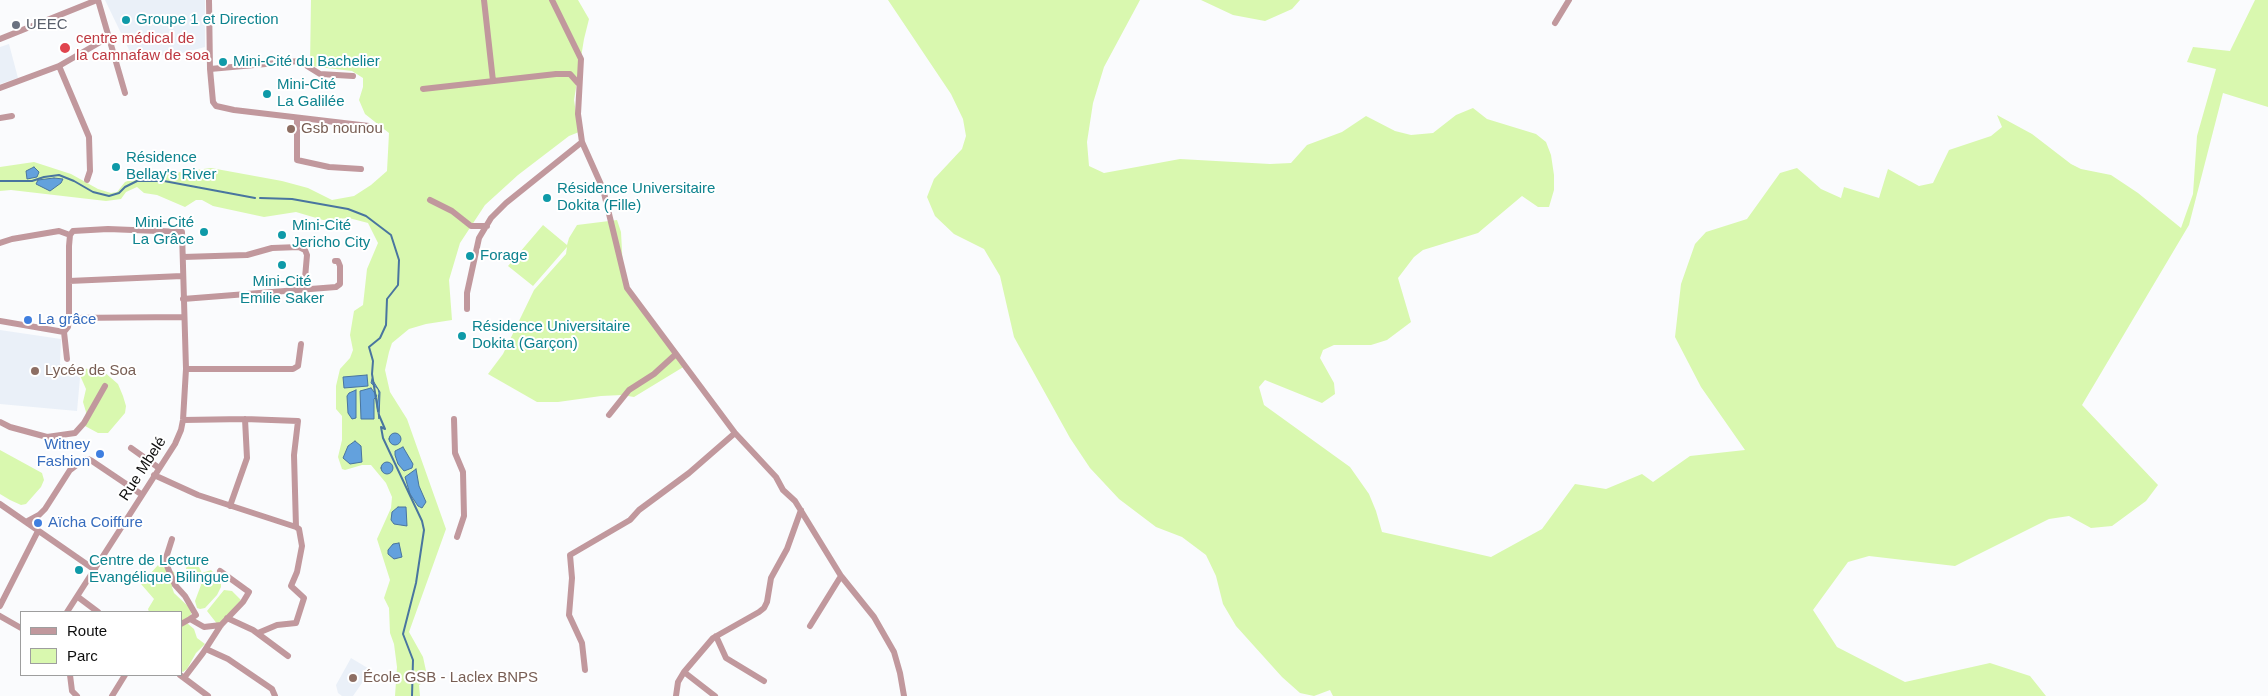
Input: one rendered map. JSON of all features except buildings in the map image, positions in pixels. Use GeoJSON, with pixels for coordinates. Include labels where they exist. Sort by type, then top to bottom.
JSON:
{"type":"FeatureCollection","features":[{"type":"Feature","properties":{"kind":"street"},"geometry":{"type":"LineString","coordinates":[[0,39],[98,0],[126,93]]}},
{"type":"Feature","properties":{"kind":"street"},"geometry":{"type":"LineString","coordinates":[[209,0],[210,68],[216,106],[234,110],[369,126]]}},
{"type":"Feature","properties":{"kind":"street"},"geometry":{"type":"LineString","coordinates":[[484,0],[493,81]]}},
{"type":"Feature","properties":{"kind":"street"},"geometry":{"type":"LineString","coordinates":[[552,0],[578,48],[581,59],[578,83],[578,122],[582,142],[603,189],[627,288],[735,433],[776,477],[783,490],[801,510],[841,576],[868,609],[894,652],[904,696]]}},
{"type":"Feature","properties":{"kind":"street"},"geometry":{"type":"LineString","coordinates":[[1555,23],[1569,0]]}},
{"type":"Feature","properties":{"kind":"street"},"geometry":{"type":"LineString","coordinates":[[0,88],[59,66],[109,37]]}},
{"type":"Feature","properties":{"kind":"street"},"geometry":{"type":"LineString","coordinates":[[210,68],[298,61],[320,74],[353,76]]}},
{"type":"Feature","properties":{"kind":"street"},"geometry":{"type":"LineString","coordinates":[[59,66],[89,137],[90,170],[87,180]]}},
{"type":"Feature","properties":{"kind":"street"},"geometry":{"type":"LineString","coordinates":[[422,89],[556,74],[570,74],[578,83]]}},
{"type":"Feature","properties":{"kind":"street"},"geometry":{"type":"LineString","coordinates":[[0,118],[12,116]]}},
{"type":"Feature","properties":{"kind":"street"},"geometry":{"type":"LineString","coordinates":[[297,118],[297,160],[329,166],[362,169]]}},
{"type":"Feature","properties":{"kind":"street"},"geometry":{"type":"LineString","coordinates":[[467,309],[467,294],[479,238],[487,226],[506,203],[582,142]]}},
{"type":"Feature","properties":{"kind":"street"},"geometry":{"type":"LineString","coordinates":[[430,200],[452,211],[471,226],[487,226]]}},
{"type":"Feature","properties":{"kind":"street","name":"Rue Mbelé"},"geometry":{"type":"LineString","coordinates":[[68,611],[141,494],[175,444],[183,420],[186,369],[182,232],[108,229],[76,230],[70,234]]}},
{"type":"Feature","properties":{"kind":"street"},"geometry":{"type":"LineString","coordinates":[[0,243],[59,230],[70,234],[69,318],[68,327],[64,332],[67,360]]}},
{"type":"Feature","properties":{"kind":"street"},"geometry":{"type":"LineString","coordinates":[[183,257],[247,256],[272,248],[299,246],[307,254],[304,278],[298,289]]}},
{"type":"Feature","properties":{"kind":"street"},"geometry":{"type":"LineString","coordinates":[[183,299],[339,286],[340,266],[335,261]]}},
{"type":"Feature","properties":{"kind":"street"},"geometry":{"type":"LineString","coordinates":[[70,281],[182,276]]}},
{"type":"Feature","properties":{"kind":"street"},"geometry":{"type":"LineString","coordinates":[[69,318],[184,317]]}},
{"type":"Feature","properties":{"kind":"street"},"geometry":{"type":"LineString","coordinates":[[0,321],[64,332]]}},
{"type":"Feature","properties":{"kind":"street"},"geometry":{"type":"LineString","coordinates":[[186,369],[293,369],[298,366],[301,344]]}},
{"type":"Feature","properties":{"kind":"street"},"geometry":{"type":"LineString","coordinates":[[609,415],[629,390],[654,374],[676,354]]}},
{"type":"Feature","properties":{"kind":"street"},"geometry":{"type":"LineString","coordinates":[[0,422],[10,427],[47,437],[75,433],[84,423],[105,386]]}},
{"type":"Feature","properties":{"kind":"street"},"geometry":{"type":"LineString","coordinates":[[183,420],[245,419],[298,421],[294,455],[296,527]]}},
{"type":"Feature","properties":{"kind":"street"},"geometry":{"type":"LineString","coordinates":[[230,506],[247,458],[245,419]]}},
{"type":"Feature","properties":{"kind":"street"},"geometry":{"type":"LineString","coordinates":[[454,420],[456,453],[463,472],[464,507],[464,516],[457,538]]}},
{"type":"Feature","properties":{"kind":"street"},"geometry":{"type":"LineString","coordinates":[[585,670],[582,643],[569,615],[572,578],[570,555],[572,552],[630,520],[639,510],[689,473],[735,433]]}},
{"type":"Feature","properties":{"kind":"street"},"geometry":{"type":"LineString","coordinates":[[131,448],[159,468]]}},
{"type":"Feature","properties":{"kind":"street"},"geometry":{"type":"LineString","coordinates":[[26,522],[39,515],[45,509],[70,470],[82,460],[88,459],[92,461],[141,494]]}},
{"type":"Feature","properties":{"kind":"street"},"geometry":{"type":"LineString","coordinates":[[154,475],[176,486],[299,529],[302,546],[297,572],[291,586],[304,598],[296,623],[277,625],[258,634]]}},
{"type":"Feature","properties":{"kind":"street"},"geometry":{"type":"LineString","coordinates":[[1,507],[95,570]]}},
{"type":"Feature","properties":{"kind":"street"},"geometry":{"type":"LineString","coordinates":[[676,696],[678,682],[684,672],[716,636],[764,608],[767,602],[771,578],[787,549],[801,510]]}},
{"type":"Feature","properties":{"kind":"street"},"geometry":{"type":"LineString","coordinates":[[0,606],[38,531]]}},
{"type":"Feature","properties":{"kind":"street"},"geometry":{"type":"LineString","coordinates":[[172,539],[165,561],[175,585],[185,596],[196,614],[182,623]]}},
{"type":"Feature","properties":{"kind":"street"},"geometry":{"type":"LineString","coordinates":[[208,696],[182,676],[206,649],[220,625],[243,602],[249,592],[220,571]]}},
{"type":"Feature","properties":{"kind":"street"},"geometry":{"type":"LineString","coordinates":[[810,626],[841,576]]}},
{"type":"Feature","properties":{"kind":"street"},"geometry":{"type":"LineString","coordinates":[[78,597],[97,611]]}},
{"type":"Feature","properties":{"kind":"street"},"geometry":{"type":"LineString","coordinates":[[0,616],[20,627]]}},
{"type":"Feature","properties":{"kind":"street"},"geometry":{"type":"LineString","coordinates":[[227,618],[258,634],[288,656]]}},
{"type":"Feature","properties":{"kind":"street"},"geometry":{"type":"LineString","coordinates":[[190,619],[204,627],[220,625]]}},
{"type":"Feature","properties":{"kind":"street"},"geometry":{"type":"LineString","coordinates":[[716,636],[726,658],[764,681]]}},
{"type":"Feature","properties":{"kind":"street"},"geometry":{"type":"LineString","coordinates":[[206,649],[228,659],[272,689],[275,696]]}},
{"type":"Feature","properties":{"kind":"street"},"geometry":{"type":"LineString","coordinates":[[684,672],[715,696]]}},
{"type":"Feature","properties":{"kind":"street"},"geometry":{"type":"LineString","coordinates":[[70,676],[72,691],[77,696]]}},
{"type":"Feature","properties":{"kind":"street"},"geometry":{"type":"LineString","coordinates":[[112,696],[123,676]]}},
{"type":"Feature","properties":{"kind":"shaded area"},"geometry":{"type":"Polygon","coordinates":[[[105,0],[205,0],[205,47],[175,55],[132,56],[105,0]]]}},
{"type":"Feature","properties":{"kind":"shaded area"},"geometry":{"type":"Polygon","coordinates":[[[9,44],[18,78],[0,84],[0,47],[9,44]]]}},
{"type":"Feature","properties":{"kind":"shaded area","name":"Lycée de Soa"},"geometry":{"type":"Polygon","coordinates":[[[0,330],[61,339],[60,364],[80,378],[77,411],[0,404],[0,330]]]}},
{"type":"Feature","properties":{"kind":"shaded area","name":"École GSB - Laclex BNPS"},"geometry":{"type":"Polygon","coordinates":[[[351,658],[371,670],[353,696],[342,696],[338,693],[336,685],[351,658]]]}},
{"type":"Feature","properties":{"kind":"green space"},"geometry":{"type":"Polygon","coordinates":[[[311,0],[578,0],[589,19],[574,100],[579,132],[569,136],[518,175],[485,205],[460,243],[449,280],[452,320],[409,329],[392,343],[389,352],[385,370],[390,392],[407,419],[446,529],[409,632],[423,657],[428,680],[419,685],[420,696],[395,696],[397,667],[394,644],[390,633],[389,608],[384,598],[390,580],[377,539],[391,508],[392,497],[386,483],[371,465],[362,465],[345,470],[342,469],[338,457],[342,440],[342,416],[336,409],[336,386],[340,369],[350,358],[353,350],[350,335],[354,311],[363,305],[367,269],[378,243],[368,223],[349,218],[323,220],[296,212],[264,217],[213,206],[202,200],[196,200],[185,207],[157,195],[144,193],[137,187],[126,192],[121,199],[106,201],[11,190],[0,191],[0,167],[34,162],[71,174],[98,189],[111,193],[117,192],[125,182],[136,178],[211,168],[282,181],[308,188],[332,200],[354,196],[387,171],[389,133],[365,114],[359,100],[363,87],[363,78],[352,71],[310,66],[311,0]]]}},
{"type":"Feature","properties":{"kind":"green space"},"geometry":{"type":"Polygon","coordinates":[[[888,0],[1140,0],[1104,67],[1093,103],[1087,142],[1089,166],[1104,173],[1180,159],[1270,164],[1291,163],[1307,145],[1342,132],[1366,116],[1395,131],[1411,135],[1433,133],[1456,115],[1473,108],[1487,119],[1536,134],[1546,142],[1551,155],[1554,175],[1554,190],[1549,207],[1538,207],[1522,196],[1478,233],[1423,250],[1414,257],[1398,278],[1411,322],[1387,340],[1371,345],[1334,345],[1323,350],[1320,358],[1334,383],[1335,394],[1322,403],[1265,380],[1259,387],[1264,405],[1350,467],[1369,494],[1382,532],[1491,557],[1542,529],[1575,484],[1606,489],[1642,474],[1653,482],[1690,456],[1745,450],[1701,387],[1675,337],[1681,284],[1695,244],[1706,232],[1747,219],[1780,173],[1797,168],[1821,189],[1841,198],[1844,187],[1879,198],[1888,169],[1919,186],[1933,183],[1949,150],[1991,136],[2002,127],[1997,115],[2032,134],[2071,164],[2081,169],[2111,175],[2138,193],[2181,228],[2193,194],[2197,136],[2216,69],[2187,62],[2193,47],[2230,51],[2255,0],[2268,0],[2268,107],[2223,93],[2189,225],[2082,405],[2158,485],[2146,501],[2112,526],[2091,528],[2069,516],[2049,519],[1955,566],[1869,556],[1848,562],[1813,610],[1837,647],[1905,682],[1990,663],[2030,676],[2046,696],[1333,696],[1330,690],[1314,696],[1300,693],[1282,677],[1236,626],[1223,604],[1216,576],[1206,555],[1182,537],[1156,527],[1119,499],[1090,468],[1070,438],[1014,337],[1000,276],[984,249],[954,234],[935,216],[927,197],[934,179],[962,149],[966,136],[963,119],[951,94],[888,0]]]}},
{"type":"Feature","properties":{"kind":"green space"},"geometry":{"type":"Polygon","coordinates":[[[1201,0],[1300,0],[1292,9],[1265,21],[1233,15],[1201,0]]]}},
{"type":"Feature","properties":{"kind":"green space"},"geometry":{"type":"Polygon","coordinates":[[[617,220],[621,232],[623,270],[627,288],[685,366],[634,397],[622,395],[601,396],[558,402],[537,402],[488,374],[503,354],[534,290],[566,254],[567,247],[533,286],[508,266],[543,225],[567,245],[577,225],[617,220]]]}},
{"type":"Feature","properties":{"kind":"green space"},"geometry":{"type":"Polygon","coordinates":[[[81,368],[103,371],[118,384],[123,396],[126,406],[125,413],[108,433],[98,433],[85,426],[86,412],[83,402],[86,389],[79,373],[81,368]]]}},
{"type":"Feature","properties":{"kind":"green space"},"geometry":{"type":"Polygon","coordinates":[[[0,450],[42,473],[44,480],[41,487],[26,504],[21,505],[0,494],[0,450]]]}},
{"type":"Feature","properties":{"kind":"green space"},"geometry":{"type":"Polygon","coordinates":[[[190,563],[199,567],[202,573],[211,570],[221,580],[221,587],[217,595],[205,608],[197,608],[195,601],[201,585],[200,581],[186,572],[186,568],[190,563]]]}},
{"type":"Feature","properties":{"kind":"green space"},"geometry":{"type":"Polygon","coordinates":[[[158,565],[174,572],[175,578],[172,587],[174,593],[191,609],[192,612],[189,618],[182,623],[182,611],[149,611],[154,599],[141,584],[158,565]]]}},
{"type":"Feature","properties":{"kind":"green space"},"geometry":{"type":"Polygon","coordinates":[[[224,590],[232,591],[241,600],[218,625],[207,611],[224,590]]]}},
{"type":"Feature","properties":{"kind":"green space"},"geometry":{"type":"Polygon","coordinates":[[[187,623],[194,629],[197,638],[205,644],[196,653],[187,669],[183,672],[182,672],[182,626],[187,623]]]}},
{"type":"Feature","properties":{"kind":"water"},"geometry":{"type":"Polygon","coordinates":[[[34,167],[39,172],[37,177],[27,179],[26,171],[34,167]]]}},
{"type":"Feature","properties":{"kind":"water"},"geometry":{"type":"Polygon","coordinates":[[[63,179],[61,183],[50,191],[36,184],[38,180],[63,179]]]}},
{"type":"Feature","properties":{"kind":"water"},"geometry":{"type":"Polygon","coordinates":[[[367,375],[368,386],[344,388],[343,377],[367,375]]]}},
{"type":"Feature","properties":{"kind":"water"},"geometry":{"type":"Polygon","coordinates":[[[372,379],[380,392],[379,419],[377,406],[379,393],[378,389],[371,383],[372,379]]]}},
{"type":"Feature","properties":{"kind":"water"},"geometry":{"type":"Polygon","coordinates":[[[371,388],[377,396],[374,399],[374,419],[361,419],[360,391],[371,388]]]}},
{"type":"Feature","properties":{"kind":"water"},"geometry":{"type":"Polygon","coordinates":[[[356,390],[356,418],[352,419],[348,413],[347,396],[356,390]]]}},
{"type":"Feature","properties":{"kind":"water"},"geometry":{"type":"Polygon","coordinates":[[[395,433],[401,439],[395,445],[389,439],[395,433]]]}},
{"type":"Feature","properties":{"kind":"water"},"geometry":{"type":"Polygon","coordinates":[[[355,441],[361,446],[362,462],[350,464],[343,458],[348,446],[355,441]]]}},
{"type":"Feature","properties":{"kind":"water"},"geometry":{"type":"Polygon","coordinates":[[[403,447],[413,464],[412,468],[404,471],[398,464],[395,455],[395,451],[403,447]]]}},
{"type":"Feature","properties":{"kind":"water"},"geometry":{"type":"Polygon","coordinates":[[[385,462],[389,462],[393,468],[389,474],[385,474],[381,470],[381,466],[385,462]]]}},
{"type":"Feature","properties":{"kind":"water"},"geometry":{"type":"Polygon","coordinates":[[[416,469],[419,486],[426,502],[422,508],[418,506],[410,494],[405,477],[416,469]]]}},
{"type":"Feature","properties":{"kind":"water"},"geometry":{"type":"Polygon","coordinates":[[[398,507],[406,507],[407,526],[394,524],[391,520],[392,512],[398,507]]]}},
{"type":"Feature","properties":{"kind":"water"},"geometry":{"type":"Polygon","coordinates":[[[399,543],[402,557],[394,559],[388,554],[388,550],[393,544],[399,543]]]}},
{"type":"Feature","properties":{"kind":"waterway"},"geometry":{"type":"LineString","coordinates":[[0,181],[32,181],[59,175],[93,192],[109,196],[119,193],[125,187],[137,181],[164,181],[255,198]]}},
{"type":"Feature","properties":{"kind":"waterway"},"geometry":{"type":"LineString","coordinates":[[260,198],[292,199],[348,209],[366,216],[391,235],[399,260],[398,285],[387,299],[386,325],[380,338],[369,347],[373,361],[372,374],[378,411]]}},
{"type":"Feature","properties":{"kind":"waterway"},"geometry":{"type":"LineString","coordinates":[[379,415],[385,429],[381,427],[383,438],[422,521],[424,530],[416,583],[403,634],[413,660],[412,696]]}},
{"type":"Feature","properties":{"kind":"place","name":"Groupe 1 et Direction"},"geometry":{"type":"Point","coordinates":[126,20]}},
{"type":"Feature","properties":{"kind":"place","name":"UEEC"},"geometry":{"type":"Point","coordinates":[16,25]}},
{"type":"Feature","properties":{"kind":"place","name":"centre médical de la camnafaw de soa"},"geometry":{"type":"Point","coordinates":[65,48]}},
{"type":"Feature","properties":{"kind":"place","name":"Mini-Cité du Bachelier"},"geometry":{"type":"Point","coordinates":[223,62]}},
{"type":"Feature","properties":{"kind":"place","name":"Mini-Cité La Galilée"},"geometry":{"type":"Point","coordinates":[267,94]}},
{"type":"Feature","properties":{"kind":"place","name":"Gsb nounou"},"geometry":{"type":"Point","coordinates":[291,129]}},
{"type":"Feature","properties":{"kind":"place","name":"Résidence Bellay's River"},"geometry":{"type":"Point","coordinates":[116,167]}},
{"type":"Feature","properties":{"kind":"place","name":"Résidence Universitaire Dokita (Fille)"},"geometry":{"type":"Point","coordinates":[547,198]}},
{"type":"Feature","properties":{"kind":"place","name":"Mini-Cité La Grâce"},"geometry":{"type":"Point","coordinates":[204,232]}},
{"type":"Feature","properties":{"kind":"place","name":"Mini-Cité Jericho City"},"geometry":{"type":"Point","coordinates":[282,235]}},
{"type":"Feature","properties":{"kind":"place","name":"Forage"},"geometry":{"type":"Point","coordinates":[470,256]}},
{"type":"Feature","properties":{"kind":"place","name":"Mini-Cité Emilie Saker"},"geometry":{"type":"Point","coordinates":[282,265]}},
{"type":"Feature","properties":{"kind":"place","name":"La grâce"},"geometry":{"type":"Point","coordinates":[28,320]}},
{"type":"Feature","properties":{"kind":"place","name":"Résidence Universitaire Dokita (Garçon)"},"geometry":{"type":"Point","coordinates":[462,336]}},
{"type":"Feature","properties":{"kind":"place","name":"Lycée de Soa"},"geometry":{"type":"Point","coordinates":[35,371]}},
{"type":"Feature","properties":{"kind":"place","name":"Witney Fashion"},"geometry":{"type":"Point","coordinates":[100,454]}},
{"type":"Feature","properties":{"kind":"place","name":"Aïcha Coiffure"},"geometry":{"type":"Point","coordinates":[38,523]}},
{"type":"Feature","properties":{"kind":"place","name":"Centre de Lecture Evangélique Bilingue"},"geometry":{"type":"Point","coordinates":[79,570]}},
{"type":"Feature","properties":{"kind":"place","name":"École GSB - Laclex BNPS"},"geometry":{"type":"Point","coordinates":[353,678]}}]}
